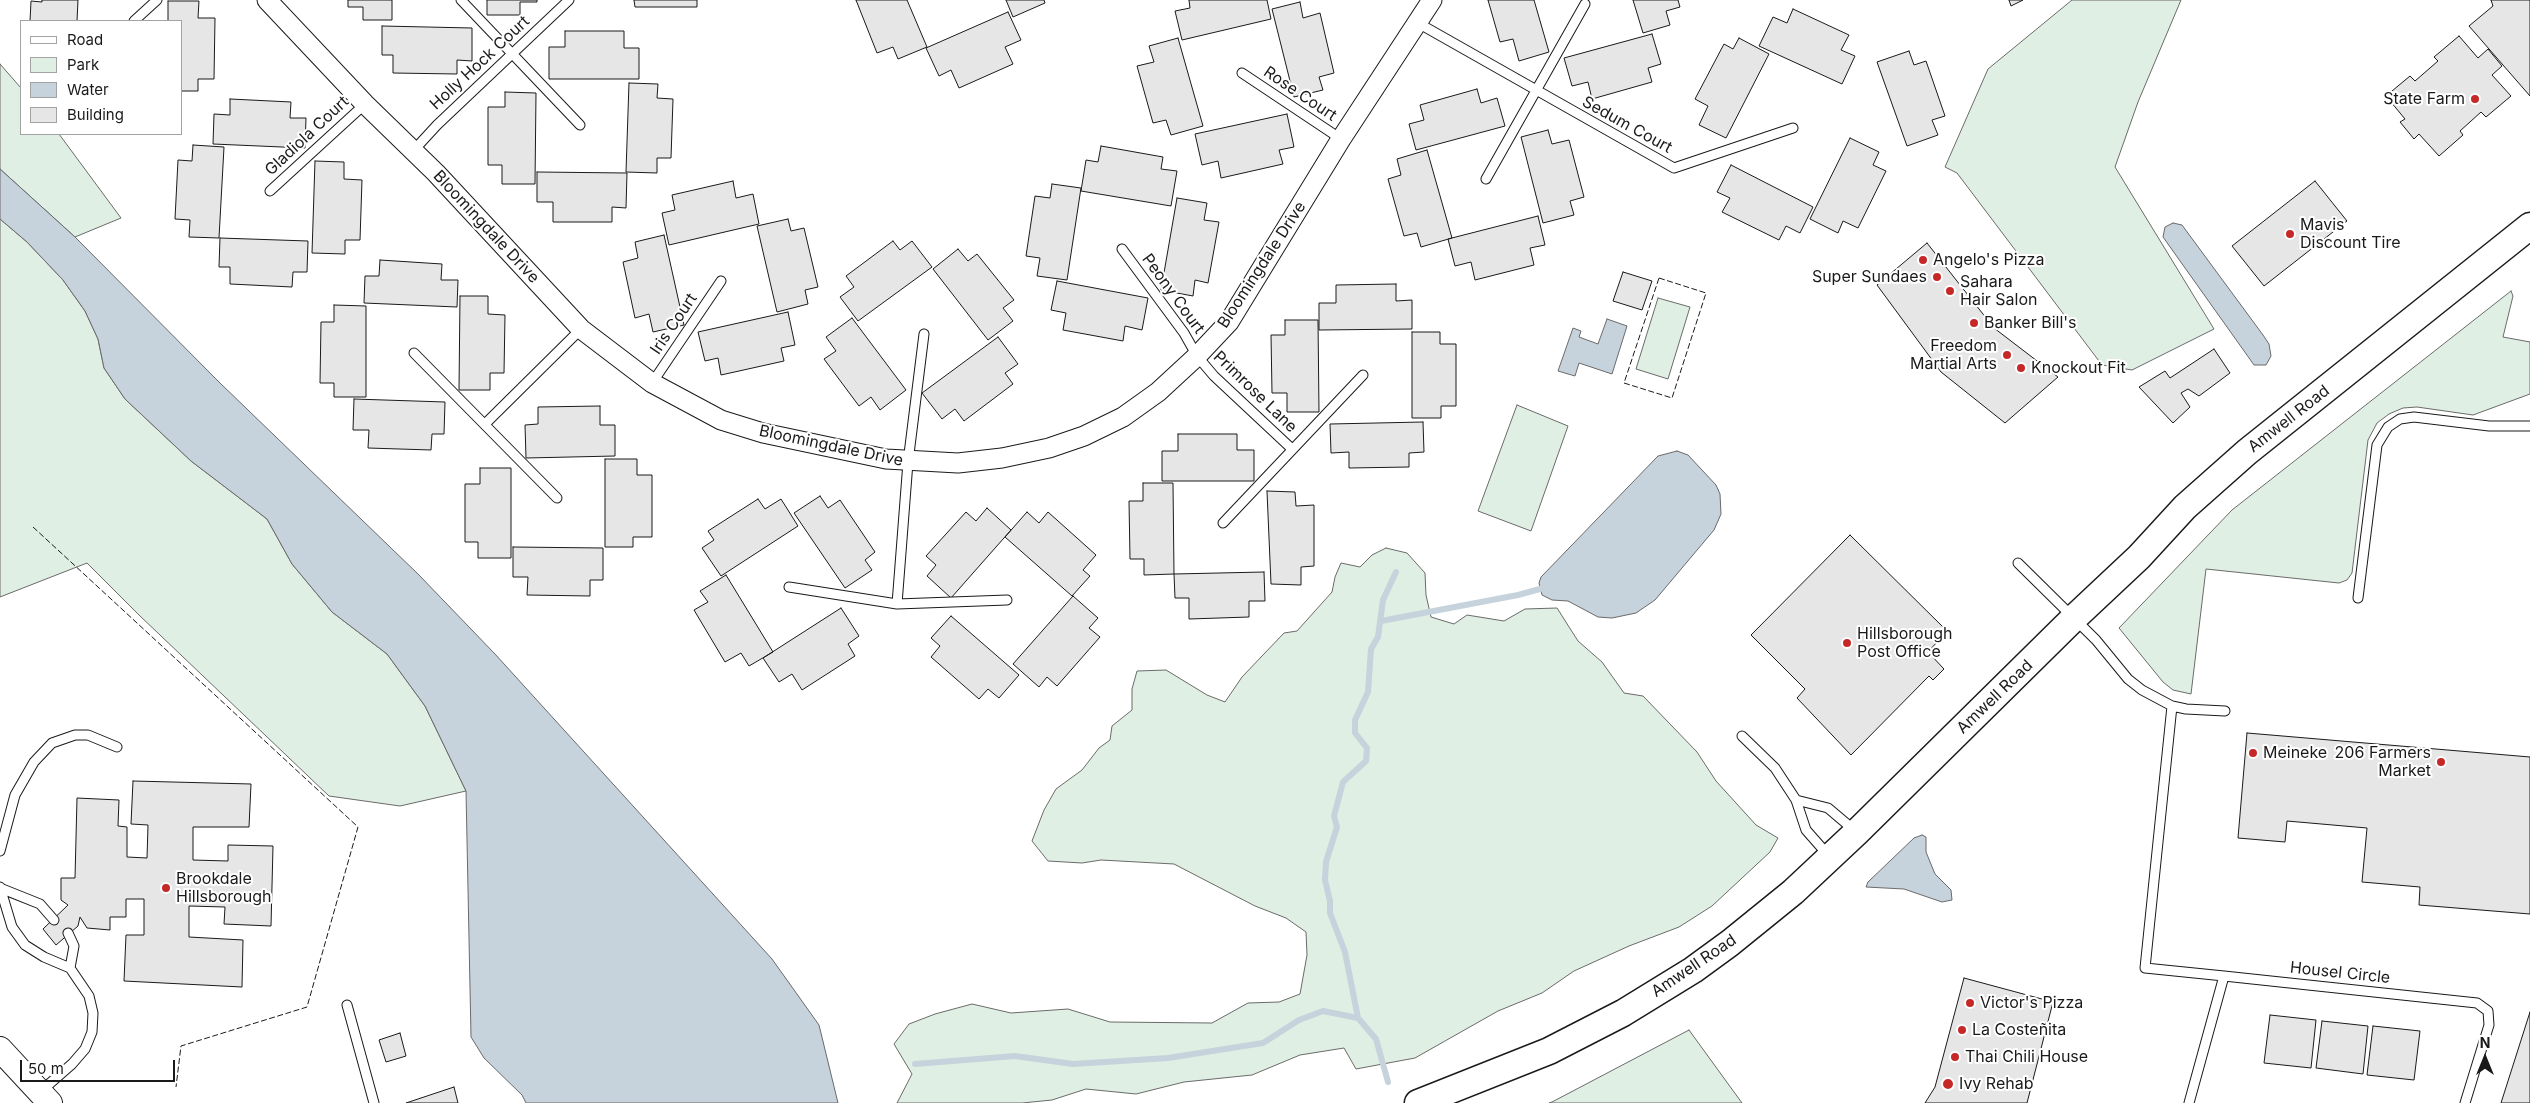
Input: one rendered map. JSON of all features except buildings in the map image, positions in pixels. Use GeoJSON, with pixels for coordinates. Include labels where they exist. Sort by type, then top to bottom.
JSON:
{"type":"FeatureCollection","features":[{"type":"Feature","properties":{"kind":"main road","name":"Amwell Road"},"geometry":{"type":"LineString","coordinates":[[1418,1103],[1549,1051],[1623,1013],[1692,970],[1730,943],[1831,858],[2074,618],[2139,557],[2185,507],[2247,452],[2530,226]]}},
{"type":"Feature","properties":{"kind":"street","name":"Bloomingdale Drive"},"geometry":{"type":"LineString","coordinates":[[267,0],[365,104],[414,150],[581,328],[652,383],[721,420],[763,433],[813,446],[908,462],[958,463],[1002,458],[1049,448],[1084,436],[1123,417],[1158,392],[1197,356],[1228,322],[1341,139],[1432,0]]}},
{"type":"Feature","properties":{"kind":"street"},"geometry":{"type":"LineString","coordinates":[[0,1049],[45,1098]]}},
{"type":"Feature","properties":{"kind":"lane"},"geometry":{"type":"LineString","coordinates":[[135,20],[157,0]]}},
{"type":"Feature","properties":{"kind":"lane"},"geometry":{"type":"LineString","coordinates":[[461,0],[580,124]]}},
{"type":"Feature","properties":{"kind":"lane","name":"Holly Hock Court"},"geometry":{"type":"LineString","coordinates":[[414,150],[437,124],[569,0]]}},
{"type":"Feature","properties":{"kind":"lane"},"geometry":{"type":"LineString","coordinates":[[1486,179],[1585,4]]}},
{"type":"Feature","properties":{"kind":"lane","name":"Sedum Court"},"geometry":{"type":"LineString","coordinates":[[1418,23],[1674,168],[1793,128]]}},
{"type":"Feature","properties":{"kind":"lane","name":"Rose Court"},"geometry":{"type":"LineString","coordinates":[[1242,73],[1341,139]]}},
{"type":"Feature","properties":{"kind":"lane","name":"Gladiola Court"},"geometry":{"type":"LineString","coordinates":[[270,191],[365,104]]}},
{"type":"Feature","properties":{"kind":"lane","name":"Peony Court"},"geometry":{"type":"LineString","coordinates":[[1122,249],[1180,327],[1197,356]]}},
{"type":"Feature","properties":{"kind":"lane","name":"Iris Court"},"geometry":{"type":"LineString","coordinates":[[652,383],[721,281]]}},
{"type":"Feature","properties":{"kind":"lane"},"geometry":{"type":"LineString","coordinates":[[486,424],[581,328]]}},
{"type":"Feature","properties":{"kind":"lane"},"geometry":{"type":"LineString","coordinates":[[897,604],[908,462],[924,334]]}},
{"type":"Feature","properties":{"kind":"lane"},"geometry":{"type":"LineString","coordinates":[[414,353],[557,498]]}},
{"type":"Feature","properties":{"kind":"lane","name":"Primrose Lane"},"geometry":{"type":"LineString","coordinates":[[1197,356],[1216,378],[1292,449]]}},
{"type":"Feature","properties":{"kind":"lane"},"geometry":{"type":"LineString","coordinates":[[1223,522],[1363,375]]}},
{"type":"Feature","properties":{"kind":"lane"},"geometry":{"type":"LineString","coordinates":[[2358,598],[2377,445],[2388,427],[2400,419],[2414,417],[2489,426],[2530,426]]}},
{"type":"Feature","properties":{"kind":"lane"},"geometry":{"type":"LineString","coordinates":[[2018,563],[2096,640],[2128,679],[2155,698],[2172,706],[2186,709],[2224,711]]}},
{"type":"Feature","properties":{"kind":"lane"},"geometry":{"type":"LineString","coordinates":[[789,587],[897,604],[1007,600]]}},
{"type":"Feature","properties":{"kind":"lane"},"geometry":{"type":"LineString","coordinates":[[2172,706],[2145,968],[2224,976],[2188,1103]]}},
{"type":"Feature","properties":{"kind":"lane"},"geometry":{"type":"LineString","coordinates":[[0,850],[15,795],[34,762],[52,743],[76,735],[88,736],[117,747]]}},
{"type":"Feature","properties":{"kind":"lane"},"geometry":{"type":"LineString","coordinates":[[1742,736],[1775,768],[1796,800],[1806,830],[1831,858]]}},
{"type":"Feature","properties":{"kind":"lane"},"geometry":{"type":"LineString","coordinates":[[1796,800],[1828,808],[1857,832]]}},
{"type":"Feature","properties":{"kind":"lane"},"geometry":{"type":"LineString","coordinates":[[0,887],[40,904],[54,920]]}},
{"type":"Feature","properties":{"kind":"lane"},"geometry":{"type":"LineString","coordinates":[[0,887],[12,927],[24,945],[44,957],[70,968],[89,996],[93,1013],[92,1032],[85,1049],[45,1098]]}},
{"type":"Feature","properties":{"kind":"lane"},"geometry":{"type":"LineString","coordinates":[[68,933],[74,946],[70,968]]}},
{"type":"Feature","properties":{"kind":"lane","name":"Housel Circle"},"geometry":{"type":"LineString","coordinates":[[2224,976],[2477,1004],[2488,1011],[2489,1025],[2465,1103]]}},
{"type":"Feature","properties":{"kind":"lane"},"geometry":{"type":"LineString","coordinates":[[347,1005],[374,1103]]}},
{"type":"Feature","properties":{"kind":"green space"},"geometry":{"type":"Polygon","coordinates":[[[2072,0],[2181,0],[2138,102],[2115,167],[2214,329],[2132,370],[2102,365],[1957,173],[1945,167],[1988,69],[2072,0]]]}},
{"type":"Feature","properties":{"kind":"green space"},"geometry":{"type":"Polygon","coordinates":[[[0,64],[20,87],[20,135],[60,135],[121,218],[75,237],[0,169],[0,64]]]}},
{"type":"Feature","properties":{"kind":"green space"},"geometry":{"type":"Polygon","coordinates":[[[0,219],[27,242],[63,280],[85,311],[98,339],[104,368],[125,399],[191,461],[267,519],[292,564],[332,612],[387,654],[425,706],[466,791],[400,806],[329,796],[87,563],[0,597],[0,219]]]}},
{"type":"Feature","properties":{"kind":"green space"},"geometry":{"type":"Polygon","coordinates":[[[2511,291],[2513,296],[2503,337],[2530,342],[2530,394],[2473,415],[2417,407],[2403,408],[2389,414],[2377,423],[2368,440],[2352,573],[2347,580],[2339,583],[2206,569],[2191,694],[2173,690],[2163,682],[2119,628],[2232,510],[2511,291]]]}},
{"type":"Feature","properties":{"kind":"green space"},"geometry":{"type":"Polygon","coordinates":[[[1658,298],[1690,307],[1668,379],[1636,369],[1658,298]]]}},
{"type":"Feature","properties":{"kind":"green space"},"geometry":{"type":"Polygon","coordinates":[[[1517,405],[1568,426],[1531,531],[1478,511],[1517,405]]]}},
{"type":"Feature","properties":{"kind":"green space"},"geometry":{"type":"Polygon","coordinates":[[[1386,548],[1407,553],[1425,573],[1426,595],[1431,617],[1454,624],[1467,615],[1504,621],[1525,609],[1557,608],[1578,641],[1602,662],[1624,693],[1643,696],[1697,752],[1716,781],[1756,825],[1778,838],[1770,852],[1712,906],[1679,927],[1629,946],[1574,971],[1542,993],[1498,1011],[1415,1058],[1356,1069],[1344,1048],[1300,1055],[1252,1075],[1184,1082],[1136,1094],[1086,1089],[1052,1100],[1022,1103],[897,1103],[912,1074],[894,1044],[909,1024],[935,1014],[972,1004],[1011,1013],[1068,1009],[1110,1022],[1212,1023],[1248,1003],[1279,1002],[1300,994],[1307,955],[1306,932],[1286,918],[1255,906],[1174,864],[1101,860],[1082,863],[1048,861],[1032,841],[1044,810],[1056,789],[1082,770],[1099,748],[1110,740],[1112,726],[1132,710],[1132,689],[1137,671],[1166,670],[1207,695],[1225,702],[1242,677],[1284,633],[1297,631],[1332,592],[1335,577],[1341,563],[1360,567],[1372,555],[1386,548]]]}},
{"type":"Feature","properties":{"kind":"green space"},"geometry":{"type":"Polygon","coordinates":[[[1689,1030],[1742,1103],[1549,1103],[1552,1102],[1689,1030]]]}},
{"type":"Feature","properties":{"kind":"water"},"geometry":{"type":"Polygon","coordinates":[[[0,169],[75,237],[220,383],[418,574],[495,654],[772,959],[819,1025],[838,1103],[526,1103],[522,1095],[484,1058],[471,1037],[466,791],[425,706],[387,654],[332,612],[292,564],[267,519],[191,461],[125,399],[104,368],[98,339],[85,311],[63,280],[27,242],[0,219],[0,169]]]}},
{"type":"Feature","properties":{"kind":"water"},"geometry":{"type":"Polygon","coordinates":[[[2173,223],[2182,225],[2269,344],[2271,356],[2266,365],[2254,365],[2163,237],[2165,227],[2173,223]]]}},
{"type":"Feature","properties":{"kind":"water"},"geometry":{"type":"Polygon","coordinates":[[[1607,319],[1627,326],[1612,374],[1579,363],[1575,376],[1558,371],[1573,328],[1581,331],[1579,337],[1598,344],[1607,319]]]}},
{"type":"Feature","properties":{"kind":"water"},"geometry":{"type":"Polygon","coordinates":[[[1677,451],[1688,455],[1716,485],[1720,494],[1721,514],[1714,530],[1655,600],[1636,613],[1612,618],[1598,617],[1568,601],[1552,600],[1542,595],[1539,583],[1541,577],[1658,456],[1677,451]]]}},
{"type":"Feature","properties":{"kind":"water"},"geometry":{"type":"Polygon","coordinates":[[[1922,835],[1926,837],[1926,852],[1935,874],[1951,890],[1952,900],[1942,902],[1904,889],[1866,887],[1868,882],[1914,838],[1922,835]]]}},
{"type":"Feature","properties":{"kind":"waterway"},"geometry":{"type":"LineString","coordinates":[[1358,1018],[1345,952],[1330,913],[1330,901],[1325,880],[1326,862],[1337,827],[1334,816],[1343,782],[1366,761],[1367,748],[1355,733],[1355,720],[1368,692],[1371,649],[1378,637],[1383,600],[1396,572]]}},
{"type":"Feature","properties":{"kind":"waterway"},"geometry":{"type":"LineString","coordinates":[[1381,621],[1518,595],[1547,587]]}},
{"type":"Feature","properties":{"kind":"waterway"},"geometry":{"type":"LineString","coordinates":[[915,1064],[1015,1056],[1073,1064],[1168,1058],[1263,1043],[1299,1020],[1323,1011],[1358,1018],[1376,1039],[1388,1082]]}},
{"type":"Feature","properties":{"kind":"fence"},"geometry":{"type":"LineString","coordinates":[[1659,278],[1706,293],[1672,398],[1624,383],[1659,278]]}},
{"type":"Feature","properties":{"kind":"fence"},"geometry":{"type":"LineString","coordinates":[[33,527],[358,827],[307,1007],[181,1046],[176,1087]]}},
{"type":"Feature","properties":{"kind":"place","name":"State Farm"},"geometry":{"type":"Point","coordinates":[2475,99]}},
{"type":"Feature","properties":{"kind":"place","name":"Mavis Discount Tire"},"geometry":{"type":"Point","coordinates":[2290,234]}},
{"type":"Feature","properties":{"kind":"place","name":"Angelo's Pizza"},"geometry":{"type":"Point","coordinates":[1923,260]}},
{"type":"Feature","properties":{"kind":"place","name":"Super Sundaes"},"geometry":{"type":"Point","coordinates":[1937,277]}},
{"type":"Feature","properties":{"kind":"place","name":"Sahara Hair Salon"},"geometry":{"type":"Point","coordinates":[1950,291]}},
{"type":"Feature","properties":{"kind":"place","name":"Banker Bill's"},"geometry":{"type":"Point","coordinates":[1974,323]}},
{"type":"Feature","properties":{"kind":"place","name":"Freedom Martial Arts"},"geometry":{"type":"Point","coordinates":[2007,355]}},
{"type":"Feature","properties":{"kind":"place","name":"Knockout Fit"},"geometry":{"type":"Point","coordinates":[2021,368]}},
{"type":"Feature","properties":{"kind":"place","name":"Hillsborough Post Office"},"geometry":{"type":"Point","coordinates":[1847,643]}},
{"type":"Feature","properties":{"kind":"place","name":"Meineke"},"geometry":{"type":"Point","coordinates":[2253,753]}},
{"type":"Feature","properties":{"kind":"place","name":"206 Farmers Market"},"geometry":{"type":"Point","coordinates":[2441,762]}},
{"type":"Feature","properties":{"kind":"place","name":"Brookdale Hillsborough"},"geometry":{"type":"Point","coordinates":[166,888]}},
{"type":"Feature","properties":{"kind":"place","name":"Victor's Pizza"},"geometry":{"type":"Point","coordinates":[1970,1003]}},
{"type":"Feature","properties":{"kind":"place","name":"La Costeñita"},"geometry":{"type":"Point","coordinates":[1962,1030]}},
{"type":"Feature","properties":{"kind":"place","name":"Thai Chili House"},"geometry":{"type":"Point","coordinates":[1955,1057]}},
{"type":"Feature","properties":{"kind":"place","name":"Ivy Rehab"},"geometry":{"type":"Point","coordinates":[1948,1084]}}]}
